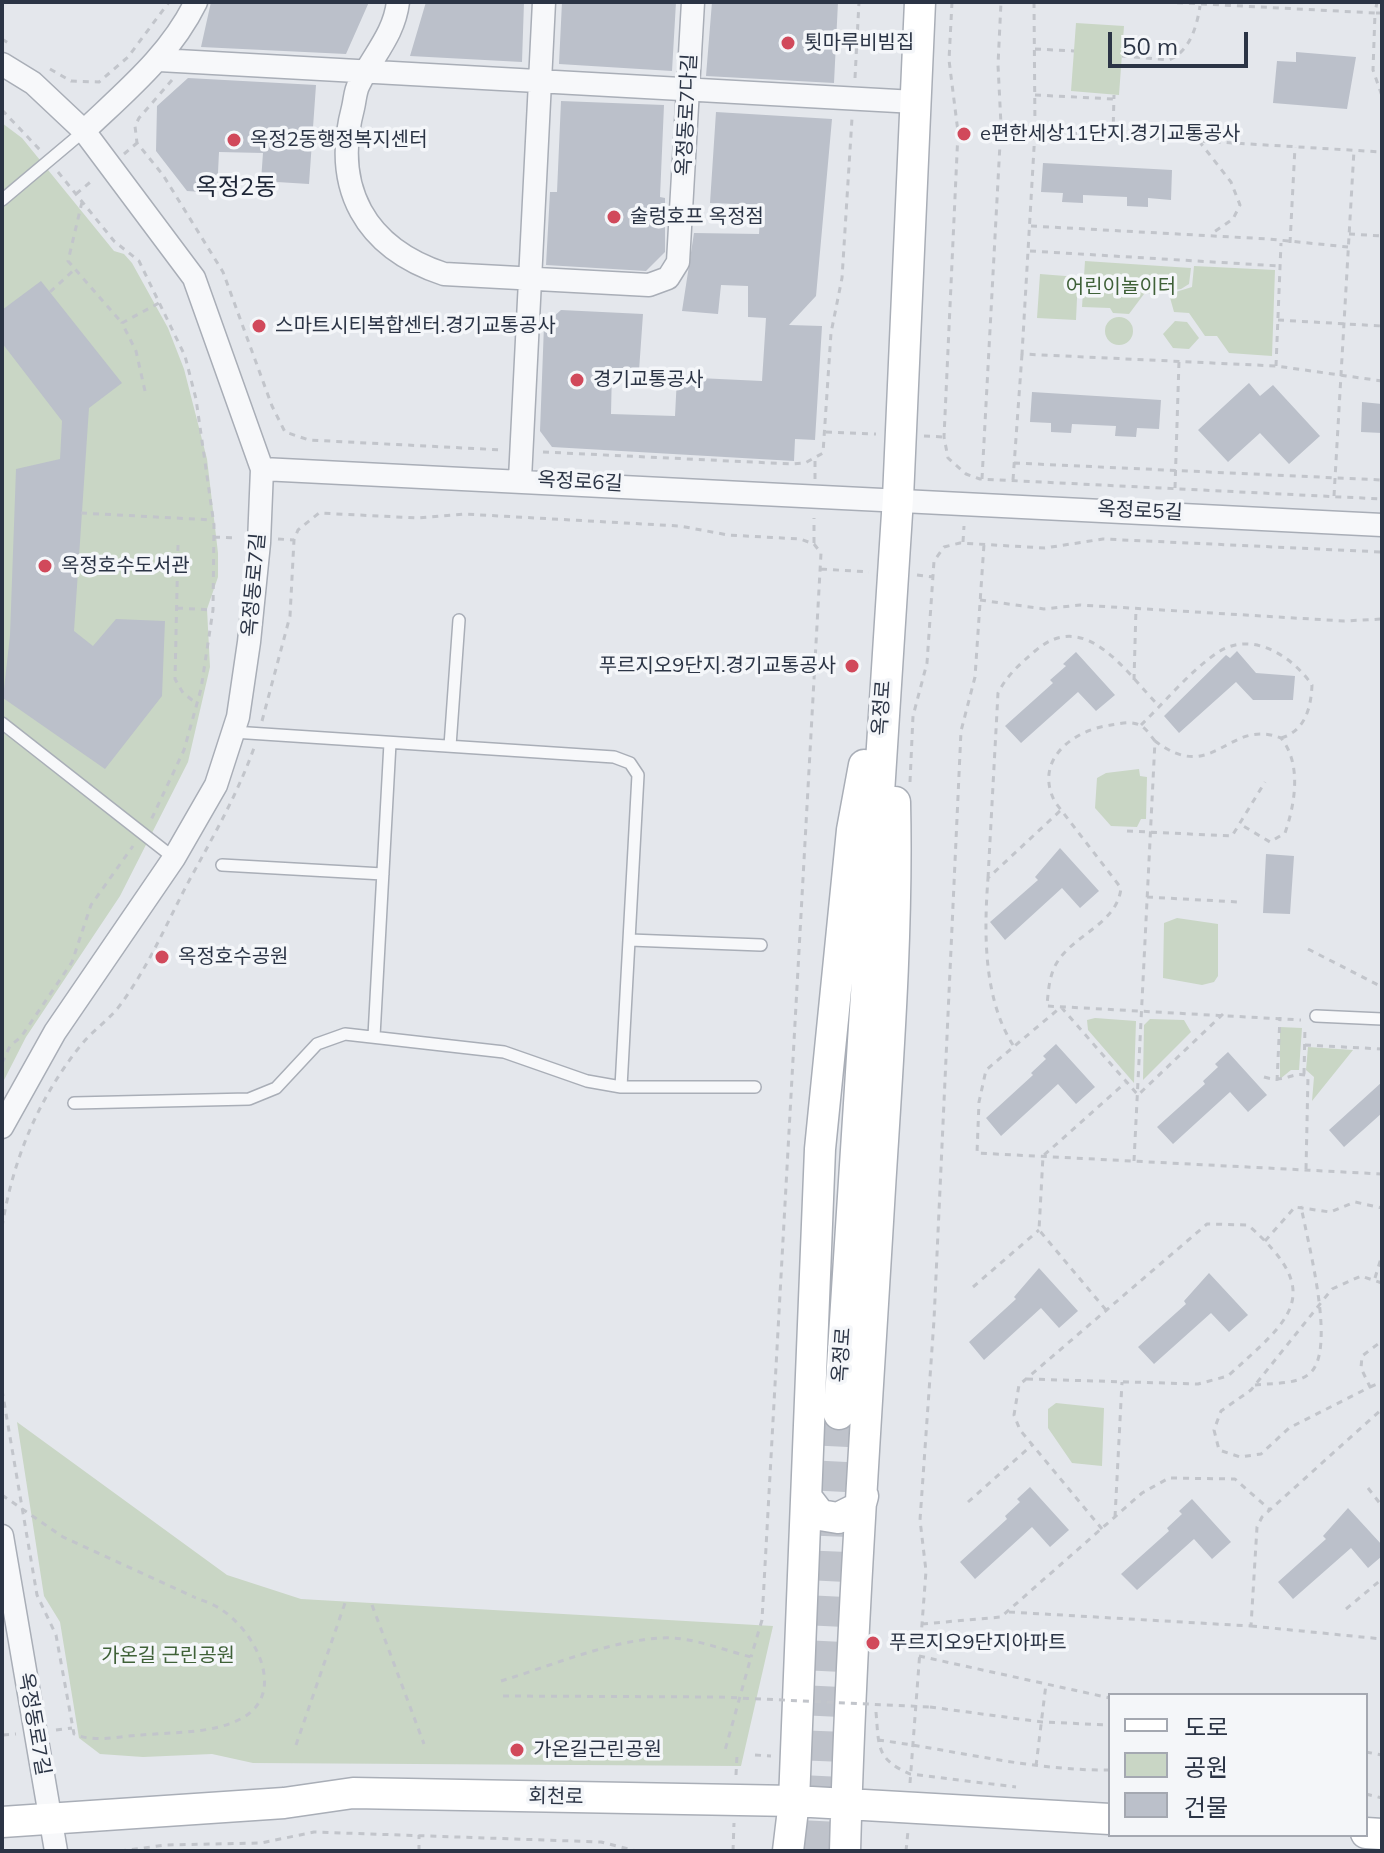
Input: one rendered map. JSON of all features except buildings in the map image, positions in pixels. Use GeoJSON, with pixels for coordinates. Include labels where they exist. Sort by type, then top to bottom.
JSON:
{"type":"FeatureCollection","features":[{"type":"Feature","properties":{"kind":"main road","name":"옥정로"},"geometry":{"type":"LineString","coordinates":[[839,1414],[898,498],[920,5]]}},
{"type":"Feature","properties":{"kind":"main road"},"geometry":{"type":"LineString","coordinates":[[845,1851],[849,1688],[863,1496],[895,867],[894,764],[883,701]]}},
{"type":"Feature","properties":{"kind":"main road"},"geometry":{"type":"LineString","coordinates":[[788,1851],[794,1801],[822,1133],[852,830],[858,789],[883,701]]}},
{"type":"Feature","properties":{"kind":"main road"},"geometry":{"type":"LineString","coordinates":[[807,1498],[820,1515],[838,1518],[860,1507],[863,1496]]}},
{"type":"Feature","properties":{"kind":"main road","name":"회천로"},"geometry":{"type":"LineString","coordinates":[[2,1822],[284,1803],[353,1793],[794,1801],[1108,1819]]}},
{"type":"Feature","properties":{"kind":"street"},"geometry":{"type":"LineString","coordinates":[[84,131],[159,60],[181,33],[196,2]]}},
{"type":"Feature","properties":{"kind":"street"},"geometry":{"type":"LineString","coordinates":[[398,2],[392,31],[358,86],[346,129],[346,167],[372,230],[413,264],[444,274],[531,279]]}},
{"type":"Feature","properties":{"kind":"street"},"geometry":{"type":"LineString","coordinates":[[520,479],[544,2]]}},
{"type":"Feature","properties":{"kind":"street","name":"옥정동로7다길"},"geometry":{"type":"LineString","coordinates":[[531,279],[649,285],[668,278],[674,270],[693,2]]}},
{"type":"Feature","properties":{"kind":"street","name":"옥정동로7길"},"geometry":{"type":"LineString","coordinates":[[2,1127],[55,1032],[174,858],[216,785],[233,732],[252,618],[262,469],[194,278],[84,131],[8,55]]}},
{"type":"Feature","properties":{"kind":"street"},"geometry":{"type":"LineString","coordinates":[[159,60],[915,102]]}},
{"type":"Feature","properties":{"kind":"street","name":"옥정로6길"},"geometry":{"type":"LineString","coordinates":[[262,469],[898,498]]}},
{"type":"Feature","properties":{"kind":"street","name":"옥정로5길"},"geometry":{"type":"LineString","coordinates":[[898,498],[1382,525]]}},
{"type":"Feature","properties":{"kind":"street","name":"옥정동로7길"},"geometry":{"type":"LineString","coordinates":[[2,1536],[56,1851]]}},
{"type":"Feature","properties":{"kind":"lane"},"geometry":{"type":"LineString","coordinates":[[2,200],[84,131]]}},
{"type":"Feature","properties":{"kind":"lane"},"geometry":{"type":"LineString","coordinates":[[450,746],[459,620]]}},
{"type":"Feature","properties":{"kind":"lane"},"geometry":{"type":"LineString","coordinates":[[2,723],[174,858]]}},
{"type":"Feature","properties":{"kind":"lane"},"geometry":{"type":"LineString","coordinates":[[233,732],[614,757],[636,768],[621,1087]]}},
{"type":"Feature","properties":{"kind":"lane"},"geometry":{"type":"LineString","coordinates":[[374,1036],[390,743]]}},
{"type":"Feature","properties":{"kind":"lane"},"geometry":{"type":"LineString","coordinates":[[222,865],[383,874]]}},
{"type":"Feature","properties":{"kind":"lane"},"geometry":{"type":"LineString","coordinates":[[630,940],[761,945]]}},
{"type":"Feature","properties":{"kind":"lane"},"geometry":{"type":"LineString","coordinates":[[1316,1016],[1382,1019]]}},
{"type":"Feature","properties":{"kind":"lane"},"geometry":{"type":"LineString","coordinates":[[74,1103],[249,1099],[276,1088],[317,1044],[345,1034],[504,1052],[587,1081],[621,1087],[755,1087]]}},
{"type":"Feature","properties":{"kind":"path"},"geometry":{"type":"LineString","coordinates":[[39,62],[71,81],[99,82],[128,57],[169,2]]}},
{"type":"Feature","properties":{"kind":"path"},"geometry":{"type":"LineString","coordinates":[[952,2],[949,60],[958,132],[944,437],[948,458],[966,474],[982,479],[1382,499]]}},
{"type":"Feature","properties":{"kind":"path"},"geometry":{"type":"LineString","coordinates":[[982,479],[1001,125],[998,65],[1001,2]]}},
{"type":"Feature","properties":{"kind":"path"},"geometry":{"type":"LineString","coordinates":[[1013,480],[1030,251],[1035,131],[1034,2]]}},
{"type":"Feature","properties":{"kind":"path"},"geometry":{"type":"LineString","coordinates":[[1165,2],[1382,13]]}},
{"type":"Feature","properties":{"kind":"path"},"geometry":{"type":"LineString","coordinates":[[1377,2],[1373,70],[1382,96]]}},
{"type":"Feature","properties":{"kind":"path"},"geometry":{"type":"LineString","coordinates":[[1122,56],[1169,60],[1176,57],[1197,27],[1201,3]]}},
{"type":"Feature","properties":{"kind":"path"},"geometry":{"type":"LineString","coordinates":[[2,39],[8,55]]}},
{"type":"Feature","properties":{"kind":"path"},"geometry":{"type":"LineString","coordinates":[[1035,49],[1074,51]]}},
{"type":"Feature","properties":{"kind":"path"},"geometry":{"type":"LineString","coordinates":[[1035,95],[1114,97],[1113,136]]}},
{"type":"Feature","properties":{"kind":"path"},"geometry":{"type":"LineString","coordinates":[[2,110],[49,160],[114,241],[139,261],[190,375],[213,520],[213,610],[196,703],[181,759],[151,821]]}},
{"type":"Feature","properties":{"kind":"path"},"geometry":{"type":"LineString","coordinates":[[1035,131],[1382,152]]}},
{"type":"Feature","properties":{"kind":"path"},"geometry":{"type":"LineString","coordinates":[[1199,141],[1231,182],[1240,205],[1233,219],[1209,235]]}},
{"type":"Feature","properties":{"kind":"path"},"geometry":{"type":"LineString","coordinates":[[1290,243],[1295,147]]}},
{"type":"Feature","properties":{"kind":"path"},"geometry":{"type":"LineString","coordinates":[[1334,496],[1354,150]]}},
{"type":"Feature","properties":{"kind":"path"},"geometry":{"type":"LineString","coordinates":[[82,202],[68,256],[75,269],[122,323],[136,351],[145,391]]}},
{"type":"Feature","properties":{"kind":"path"},"geometry":{"type":"LineString","coordinates":[[1031,226],[1209,235],[1348,247]]}},
{"type":"Feature","properties":{"kind":"path"},"geometry":{"type":"LineString","coordinates":[[1349,234],[1382,236]]}},
{"type":"Feature","properties":{"kind":"path"},"geometry":{"type":"LineString","coordinates":[[1276,366],[1281,243]]}},
{"type":"Feature","properties":{"kind":"path"},"geometry":{"type":"LineString","coordinates":[[1030,251],[1280,266]]}},
{"type":"Feature","properties":{"kind":"path"},"geometry":{"type":"LineString","coordinates":[[50,292],[75,269]]}},
{"type":"Feature","properties":{"kind":"path"},"geometry":{"type":"LineString","coordinates":[[122,323],[159,303]]}},
{"type":"Feature","properties":{"kind":"path"},"geometry":{"type":"LineString","coordinates":[[1278,320],[1382,326]]}},
{"type":"Feature","properties":{"kind":"path"},"geometry":{"type":"LineString","coordinates":[[1022,354],[1276,366],[1382,381]]}},
{"type":"Feature","properties":{"kind":"path"},"geometry":{"type":"LineString","coordinates":[[1175,488],[1179,361]]}},
{"type":"Feature","properties":{"kind":"path"},"geometry":{"type":"LineString","coordinates":[[1014,463],[1382,480]]}},
{"type":"Feature","properties":{"kind":"path"},"geometry":{"type":"LineString","coordinates":[[81,513],[213,520]]}},
{"type":"Feature","properties":{"kind":"path"},"geometry":{"type":"LineString","coordinates":[[2,1227],[12,1174],[32,1121],[80,1047],[122,1003],[164,937],[188,882],[239,791],[290,616],[294,540],[298,530],[319,513],[418,518],[464,514],[680,526],[728,535],[800,539],[819,548],[820,585],[762,1620],[724,1754]]}},
{"type":"Feature","properties":{"kind":"path"},"geometry":{"type":"LineString","coordinates":[[910,794],[913,716],[917,694],[925,678],[934,561],[938,553],[953,544],[1045,548],[1103,539],[1382,552]]}},
{"type":"Feature","properties":{"kind":"path"},"geometry":{"type":"LineString","coordinates":[[910,1774],[926,1571],[920,1520],[934,1320],[961,731],[975,677],[984,544]]}},
{"type":"Feature","properties":{"kind":"path"},"geometry":{"type":"LineString","coordinates":[[178,545],[175,679],[183,693],[196,703]]}},
{"type":"Feature","properties":{"kind":"path"},"geometry":{"type":"LineString","coordinates":[[980,600],[1044,609],[1080,605],[1344,621],[1382,619]]}},
{"type":"Feature","properties":{"kind":"path"},"geometry":{"type":"LineString","coordinates":[[177,608],[213,610]]}},
{"type":"Feature","properties":{"kind":"path"},"geometry":{"type":"LineString","coordinates":[[1134,681],[1136,608]]}},
{"type":"Feature","properties":{"kind":"path"},"geometry":{"type":"LineString","coordinates":[[1014,1045],[997,1013],[985,920],[998,693],[1005,678],[1049,639],[1078,635],[1099,645],[1160,707]]}},
{"type":"Feature","properties":{"kind":"path"},"geometry":{"type":"LineString","coordinates":[[1141,725],[1216,653],[1245,645],[1270,649],[1290,658],[1312,685],[1306,718],[1292,735],[1281,738],[1272,735],[1246,736],[1194,758],[1174,755],[1155,741],[1141,725],[1133,722],[1091,727],[1079,732],[1061,749],[1053,761],[1049,790],[1121,888],[1120,901],[1111,913],[1054,967],[1047,1006],[1298,1018],[1305,1023],[1304,1074],[1309,1079],[1306,1170]]}},
{"type":"Feature","properties":{"kind":"path"},"geometry":{"type":"LineString","coordinates":[[1240,824],[1270,842],[1285,833],[1293,799],[1294,771],[1281,738]]}},
{"type":"Feature","properties":{"kind":"path"},"geometry":{"type":"LineString","coordinates":[[1134,1161],[1155,741]]}},
{"type":"Feature","properties":{"kind":"path"},"geometry":{"type":"LineString","coordinates":[[1127,831],[1230,836],[1265,782]]}},
{"type":"Feature","properties":{"kind":"path"},"geometry":{"type":"LineString","coordinates":[[988,878],[1061,810]]}},
{"type":"Feature","properties":{"kind":"path"},"geometry":{"type":"LineString","coordinates":[[2,1063],[72,962],[91,905],[126,856]]}},
{"type":"Feature","properties":{"kind":"path"},"geometry":{"type":"LineString","coordinates":[[1147,897],[1238,902]]}},
{"type":"Feature","properties":{"kind":"path"},"geometry":{"type":"LineString","coordinates":[[1308,949],[1382,987]]}},
{"type":"Feature","properties":{"kind":"path"},"geometry":{"type":"LineString","coordinates":[[1061,1007],[1014,1045],[983,1077],[977,1153],[1382,1174]]}},
{"type":"Feature","properties":{"kind":"path"},"geometry":{"type":"LineString","coordinates":[[1061,1007],[1138,1095]]}},
{"type":"Feature","properties":{"kind":"path"},"geometry":{"type":"LineString","coordinates":[[1138,1095],[1223,1014]]}},
{"type":"Feature","properties":{"kind":"path"},"geometry":{"type":"LineString","coordinates":[[1277,1081],[1280,1017]]}},
{"type":"Feature","properties":{"kind":"path"},"geometry":{"type":"LineString","coordinates":[[1305,1045],[1382,1049]]}},
{"type":"Feature","properties":{"kind":"path"},"geometry":{"type":"LineString","coordinates":[[1264,1077],[1277,1081],[1304,1074]]}},
{"type":"Feature","properties":{"kind":"path"},"geometry":{"type":"LineString","coordinates":[[1106,1310],[1039,1230],[1043,1156],[1125,1083]]}},
{"type":"Feature","properties":{"kind":"path"},"geometry":{"type":"LineString","coordinates":[[1264,1243],[1290,1210],[1301,1206],[1330,1212],[1355,1202],[1382,1208]]}},
{"type":"Feature","properties":{"kind":"path"},"geometry":{"type":"LineString","coordinates":[[1255,1385],[1302,1378],[1314,1369],[1321,1353],[1320,1304],[1301,1206]]}},
{"type":"Feature","properties":{"kind":"path"},"geometry":{"type":"LineString","coordinates":[[1027,1379],[1198,1384],[1228,1376],[1280,1328],[1292,1307],[1289,1273],[1248,1225],[1207,1224],[1027,1379],[1016,1394],[1014,1415],[1020,1430],[1102,1529]]}},
{"type":"Feature","properties":{"kind":"path"},"geometry":{"type":"LineString","coordinates":[[973,1287],[1039,1230]]}},
{"type":"Feature","properties":{"kind":"path"},"geometry":{"type":"LineString","coordinates":[[1375,1279],[1382,1255]]}},
{"type":"Feature","properties":{"kind":"path"},"geometry":{"type":"LineString","coordinates":[[1382,1283],[1361,1276],[1341,1282],[1255,1385],[1216,1418],[1214,1442],[1219,1450],[1240,1457],[1261,1454],[1289,1428],[1382,1382]]}},
{"type":"Feature","properties":{"kind":"path"},"geometry":{"type":"LineString","coordinates":[[1370,1387],[1361,1368],[1362,1356],[1382,1341]]}},
{"type":"Feature","properties":{"kind":"path"},"geometry":{"type":"LineString","coordinates":[[1115,1517],[1122,1382]]}},
{"type":"Feature","properties":{"kind":"path"},"geometry":{"type":"LineString","coordinates":[[2,1390],[37,1595],[56,1635],[69,1722],[74,1734],[95,1738],[231,1724],[257,1705],[265,1692],[265,1674],[249,1639],[223,1610],[63,1537],[2,1495]]}},
{"type":"Feature","properties":{"kind":"path"},"geometry":{"type":"LineString","coordinates":[[1251,1626],[1257,1527],[1269,1509],[1382,1409]]}},
{"type":"Feature","properties":{"kind":"path"},"geometry":{"type":"LineString","coordinates":[[968,1502],[1032,1445]]}},
{"type":"Feature","properties":{"kind":"path"},"geometry":{"type":"LineString","coordinates":[[922,1624],[992,1619],[1009,1612],[1142,1493],[1169,1478],[1235,1479],[1269,1509]]}},
{"type":"Feature","properties":{"kind":"path"},"geometry":{"type":"LineString","coordinates":[[1368,1488],[1382,1506]]}},
{"type":"Feature","properties":{"kind":"path"},"geometry":{"type":"LineString","coordinates":[[1346,1609],[1382,1579]]}},
{"type":"Feature","properties":{"kind":"path"},"geometry":{"type":"LineString","coordinates":[[296,1745],[345,1603]]}},
{"type":"Feature","properties":{"kind":"path"},"geometry":{"type":"LineString","coordinates":[[372,1605],[424,1744]]}},
{"type":"Feature","properties":{"kind":"path"},"geometry":{"type":"LineString","coordinates":[[1009,1612],[1251,1626],[1382,1639]]}},
{"type":"Feature","properties":{"kind":"path"},"geometry":{"type":"LineString","coordinates":[[501,1681],[615,1647],[661,1638],[683,1640],[751,1657]]}},
{"type":"Feature","properties":{"kind":"path"},"geometry":{"type":"LineString","coordinates":[[919,1656],[1108,1698]]}},
{"type":"Feature","properties":{"kind":"path"},"geometry":{"type":"LineString","coordinates":[[1036,1766],[1046,1684]]}},
{"type":"Feature","properties":{"kind":"path"},"geometry":{"type":"LineString","coordinates":[[503,1696],[719,1697],[930,1707],[1042,1722],[1108,1725]]}},
{"type":"Feature","properties":{"kind":"path"},"geometry":{"type":"LineString","coordinates":[[875,1697],[878,1740],[885,1760],[910,1774],[1024,1789]]}},
{"type":"Feature","properties":{"kind":"path"},"geometry":{"type":"LineString","coordinates":[[2,1730],[2,1751]]}},
{"type":"Feature","properties":{"kind":"path"},"geometry":{"type":"LineString","coordinates":[[513,1750],[514,1740]]}},
{"type":"Feature","properties":{"kind":"path"},"geometry":{"type":"LineString","coordinates":[[878,1740],[1056,1770],[1108,1770]]}},
{"type":"Feature","properties":{"kind":"path"},"geometry":{"type":"LineString","coordinates":[[120,1851],[166,1845],[261,1843],[314,1832],[601,1842],[636,1851]]}},
{"type":"Feature","properties":{"kind":"path"},"geometry":{"type":"LineString","coordinates":[[419,1834],[419,1851]]}},
{"type":"Feature","properties":{"kind":"green space"},"geometry":{"type":"Polygon","coordinates":[[[1076,23],[1124,26],[1119,95],[1071,91],[1076,23]]]}},
{"type":"Feature","properties":{"kind":"green space"},"geometry":{"type":"Polygon","coordinates":[[[2,123],[22,138],[114,251],[124,254],[132,263],[168,328],[184,369],[207,459],[218,577],[207,609],[210,667],[188,762],[120,896],[26,1037],[2,1084],[2,123]]]}},
{"type":"Feature","properties":{"kind":"green space","name":"어린이놀이터"},"geometry":{"type":"Polygon","coordinates":[[[1085,261],[1191,268],[1189,284],[1181,289],[1144,294],[1129,314],[1113,313],[1110,308],[1082,307],[1085,261]]]}},
{"type":"Feature","properties":{"kind":"green space"},"geometry":{"type":"Polygon","coordinates":[[[1194,266],[1275,270],[1272,356],[1229,353],[1217,336],[1205,336],[1189,313],[1174,312],[1169,294],[1192,287],[1194,266]]]}},
{"type":"Feature","properties":{"kind":"green space"},"geometry":{"type":"Polygon","coordinates":[[[1040,274],[1078,277],[1076,320],[1037,318],[1040,274]]]}},
{"type":"Feature","properties":{"kind":"green space"},"geometry":{"type":"Polygon","coordinates":[[[1119,317],[1129,321],[1133,331],[1129,341],[1119,345],[1109,341],[1105,331],[1109,321],[1119,317]]]}},
{"type":"Feature","properties":{"kind":"green space"},"geometry":{"type":"Polygon","coordinates":[[[1175,321],[1187,322],[1199,338],[1189,349],[1173,348],[1163,334],[1175,321]]]}},
{"type":"Feature","properties":{"kind":"green space"},"geometry":{"type":"Polygon","coordinates":[[[1139,769],[1140,776],[1147,777],[1146,819],[1141,819],[1137,827],[1111,826],[1095,808],[1097,778],[1106,773],[1139,769]]]}},
{"type":"Feature","properties":{"kind":"green space"},"geometry":{"type":"Polygon","coordinates":[[[1177,918],[1218,924],[1218,976],[1214,982],[1202,985],[1163,978],[1164,923],[1177,918]]]}},
{"type":"Feature","properties":{"kind":"green space"},"geometry":{"type":"Polygon","coordinates":[[[1150,1019],[1184,1020],[1191,1032],[1143,1080],[1144,1025],[1150,1019]]]}},
{"type":"Feature","properties":{"kind":"green space"},"geometry":{"type":"Polygon","coordinates":[[[1087,1020],[1136,1021],[1134,1083],[1088,1030],[1087,1020]]]}},
{"type":"Feature","properties":{"kind":"green space"},"geometry":{"type":"Polygon","coordinates":[[[1280,1027],[1302,1028],[1299,1070],[1291,1070],[1280,1079],[1280,1027]]]}},
{"type":"Feature","properties":{"kind":"green space"},"geometry":{"type":"Polygon","coordinates":[[[1308,1047],[1353,1050],[1312,1101],[1314,1077],[1306,1070],[1308,1047]]]}},
{"type":"Feature","properties":{"kind":"green space"},"geometry":{"type":"Polygon","coordinates":[[[1056,1403],[1104,1408],[1102,1466],[1072,1463],[1048,1428],[1048,1409],[1056,1403]]]}},
{"type":"Feature","properties":{"kind":"green space","name":"가온길 근린공원"},"geometry":{"type":"Polygon","coordinates":[[[17,1422],[227,1575],[301,1599],[773,1626],[741,1766],[253,1763],[212,1754],[143,1757],[100,1754],[79,1738],[60,1622],[44,1596],[17,1422]]]}},
{"type":"Feature","properties":{"kind":"tunnel"},"geometry":{"type":"LineString","coordinates":[[818,1851],[839,1414]]}},
{"type":"Feature","properties":{"kind":"place","name":"툇마루비빔집"},"geometry":{"type":"Point","coordinates":[788,43]}},
{"type":"Feature","properties":{"kind":"place","name":"e편한세상11단지.경기교통공사"},"geometry":{"type":"Point","coordinates":[964,134]}},
{"type":"Feature","properties":{"kind":"place","name":"옥정2동행정복지센터"},"geometry":{"type":"Point","coordinates":[234,140]}},
{"type":"Feature","properties":{"kind":"place","name":"술렁호프 옥정점"},"geometry":{"type":"Point","coordinates":[614,217]}},
{"type":"Feature","properties":{"kind":"place","name":"스마트시티복합센터.경기교통공사"},"geometry":{"type":"Point","coordinates":[259,326]}},
{"type":"Feature","properties":{"kind":"place","name":"경기교통공사"},"geometry":{"type":"Point","coordinates":[577,380]}},
{"type":"Feature","properties":{"kind":"place","name":"옥정호수도서관"},"geometry":{"type":"Point","coordinates":[45,566]}},
{"type":"Feature","properties":{"kind":"place","name":"푸르지오9단지.경기교통공사"},"geometry":{"type":"Point","coordinates":[852,666]}},
{"type":"Feature","properties":{"kind":"place","name":"옥정호수공원"},"geometry":{"type":"Point","coordinates":[162,957]}},
{"type":"Feature","properties":{"kind":"place","name":"푸르지오9단지아파트"},"geometry":{"type":"Point","coordinates":[873,1643]}},
{"type":"Feature","properties":{"kind":"place","name":"가온길근린공원"},"geometry":{"type":"Point","coordinates":[517,1750]}},
{"type":"Feature","properties":{"kind":"district","name":"옥정2동"},"geometry":{"type":"Point","coordinates":[236,188]}}]}
